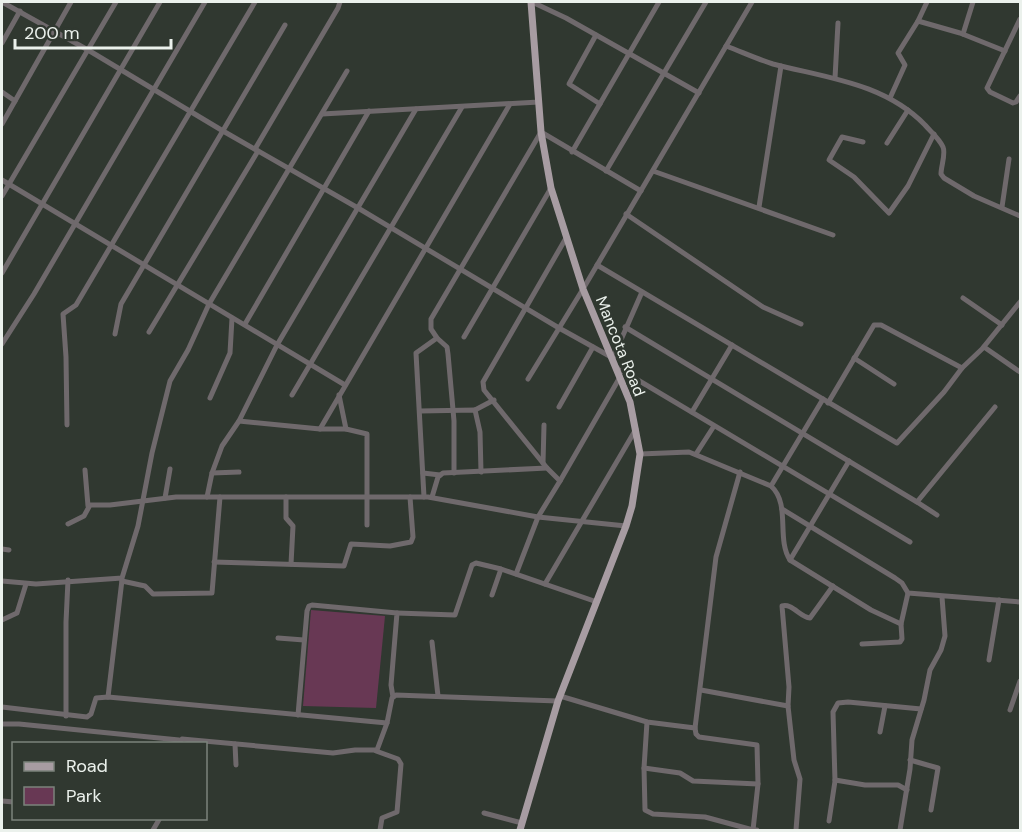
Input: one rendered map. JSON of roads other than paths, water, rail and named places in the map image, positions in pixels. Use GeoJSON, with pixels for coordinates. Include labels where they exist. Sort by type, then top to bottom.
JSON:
{"type":"FeatureCollection","features":[{"type":"Feature","properties":{"kind":"main road","name":"Mancota Road"},"geometry":{"type":"LineString","coordinates":[[521,827],[559,698],[626,526],[640,454],[630,402],[583,289],[550,188],[541,132],[531,2]]}},
{"type":"Feature","properties":{"kind":"street"},"geometry":{"type":"LineString","coordinates":[[2,2],[88,50],[358,208],[491,289],[613,358],[642,292]]}},
{"type":"Feature","properties":{"kind":"street"},"geometry":{"type":"LineString","coordinates":[[2,124],[70,2]]}},
{"type":"Feature","properties":{"kind":"street"},"geometry":{"type":"LineString","coordinates":[[2,196],[116,2]]}},
{"type":"Feature","properties":{"kind":"street"},"geometry":{"type":"LineString","coordinates":[[2,273],[160,2]]}},
{"type":"Feature","properties":{"kind":"street"},"geometry":{"type":"LineString","coordinates":[[2,344],[34,294],[205,2]]}},
{"type":"Feature","properties":{"kind":"street"},"geometry":{"type":"LineString","coordinates":[[66,425],[66,357],[63,314],[76,305],[255,2]]}},
{"type":"Feature","properties":{"kind":"street"},"geometry":{"type":"LineString","coordinates":[[149,332],[257,150],[340,2]]}},
{"type":"Feature","properties":{"kind":"street"},"geometry":{"type":"LineString","coordinates":[[531,2],[596,35],[699,93]]}},
{"type":"Feature","properties":{"kind":"street"},"geometry":{"type":"LineString","coordinates":[[572,152],[660,2]]}},
{"type":"Feature","properties":{"kind":"street"},"geometry":{"type":"LineString","coordinates":[[606,171],[706,2]]}},
{"type":"Feature","properties":{"kind":"street"},"geometry":{"type":"LineString","coordinates":[[528,379],[752,2]]}},
{"type":"Feature","properties":{"kind":"street"},"geometry":{"type":"LineString","coordinates":[[890,98],[905,64],[898,53],[927,2]]}},
{"type":"Feature","properties":{"kind":"street"},"geometry":{"type":"LineString","coordinates":[[963,34],[973,2]]}},
{"type":"Feature","properties":{"kind":"street"},"geometry":{"type":"LineString","coordinates":[[2,43],[20,11]]}},
{"type":"Feature","properties":{"kind":"street"},"geometry":{"type":"LineString","coordinates":[[1020,19],[988,85],[988,91],[1013,103],[1020,96]]}},
{"type":"Feature","properties":{"kind":"street"},"geometry":{"type":"LineString","coordinates":[[918,21],[963,34],[1005,51]]}},
{"type":"Feature","properties":{"kind":"street"},"geometry":{"type":"LineString","coordinates":[[835,78],[838,23]]}},
{"type":"Feature","properties":{"kind":"street"},"geometry":{"type":"LineString","coordinates":[[115,334],[121,304],[143,264],[285,25]]}},
{"type":"Feature","properties":{"kind":"street"},"geometry":{"type":"LineString","coordinates":[[596,35],[569,84],[600,104]]}},
{"type":"Feature","properties":{"kind":"street"},"geometry":{"type":"LineString","coordinates":[[726,46],[781,66],[835,78],[890,98],[908,110],[934,134],[943,148],[941,174],[944,178],[974,196],[1020,216]]}},
{"type":"Feature","properties":{"kind":"street"},"geometry":{"type":"LineString","coordinates":[[759,207],[781,66]]}},
{"type":"Feature","properties":{"kind":"street"},"geometry":{"type":"LineString","coordinates":[[108,697],[122,580],[138,526],[166,393],[209,304],[347,71]]}},
{"type":"Feature","properties":{"kind":"street"},"geometry":{"type":"LineString","coordinates":[[2,92],[15,101]]}},
{"type":"Feature","properties":{"kind":"street"},"geometry":{"type":"LineString","coordinates":[[322,114],[539,102]]}},
{"type":"Feature","properties":{"kind":"street"},"geometry":{"type":"LineString","coordinates":[[320,429],[510,104]]}},
{"type":"Feature","properties":{"kind":"street"},"geometry":{"type":"LineString","coordinates":[[292,395],[462,107]]}},
{"type":"Feature","properties":{"kind":"street"},"geometry":{"type":"LineString","coordinates":[[207,497],[212,473],[222,446],[239,421],[277,345],[416,109]]}},
{"type":"Feature","properties":{"kind":"street"},"geometry":{"type":"LineString","coordinates":[[887,143],[908,110]]}},
{"type":"Feature","properties":{"kind":"street"},"geometry":{"type":"LineString","coordinates":[[245,324],[369,111]]}},
{"type":"Feature","properties":{"kind":"street"},"geometry":{"type":"LineString","coordinates":[[454,473],[453,410],[447,347],[431,329],[430,321],[541,132],[641,191]]}},
{"type":"Feature","properties":{"kind":"street"},"geometry":{"type":"LineString","coordinates":[[863,142],[842,137],[829,160],[854,177],[889,213],[908,186],[934,134]]}},
{"type":"Feature","properties":{"kind":"street"},"geometry":{"type":"LineString","coordinates":[[1002,207],[1009,159]]}},
{"type":"Feature","properties":{"kind":"street"},"geometry":{"type":"LineString","coordinates":[[653,171],[833,235]]}},
{"type":"Feature","properties":{"kind":"street"},"geometry":{"type":"LineString","coordinates":[[2,180],[345,385]]}},
{"type":"Feature","properties":{"kind":"street"},"geometry":{"type":"LineString","coordinates":[[464,337],[550,188]]}},
{"type":"Feature","properties":{"kind":"street"},"geometry":{"type":"LineString","coordinates":[[626,214],[763,307],[801,324]]}},
{"type":"Feature","properties":{"kind":"street"},"geometry":{"type":"LineString","coordinates":[[560,481],[484,390],[483,382],[566,238]]}},
{"type":"Feature","properties":{"kind":"street"},"geometry":{"type":"LineString","coordinates":[[597,265],[897,443],[962,368],[984,347],[1020,302]]}},
{"type":"Feature","properties":{"kind":"street"},"geometry":{"type":"LineString","coordinates":[[963,298],[1002,325]]}},
{"type":"Feature","properties":{"kind":"street"},"geometry":{"type":"LineString","coordinates":[[210,398],[230,353],[232,318]]}},
{"type":"Feature","properties":{"kind":"street"},"geometry":{"type":"LineString","coordinates":[[771,486],[803,433],[854,358],[871,327],[878,324],[962,368]]}},
{"type":"Feature","properties":{"kind":"street"},"geometry":{"type":"LineString","coordinates":[[625,327],[938,515]]}},
{"type":"Feature","properties":{"kind":"street"},"geometry":{"type":"LineString","coordinates":[[424,497],[416,352],[437,338]]}},
{"type":"Feature","properties":{"kind":"street"},"geometry":{"type":"LineString","coordinates":[[692,412],[732,345]]}},
{"type":"Feature","properties":{"kind":"street"},"geometry":{"type":"LineString","coordinates":[[559,406],[593,347]]}},
{"type":"Feature","properties":{"kind":"street"},"geometry":{"type":"LineString","coordinates":[[984,347],[1020,372]]}},
{"type":"Feature","properties":{"kind":"street"},"geometry":{"type":"LineString","coordinates":[[854,358],[894,384]]}},
{"type":"Feature","properties":{"kind":"street"},"geometry":{"type":"LineString","coordinates":[[616,367],[910,542]]}},
{"type":"Feature","properties":{"kind":"street"},"geometry":{"type":"LineString","coordinates":[[516,574],[538,517],[620,377]]}},
{"type":"Feature","properties":{"kind":"street"},"geometry":{"type":"LineString","coordinates":[[339,395],[346,429]]}},
{"type":"Feature","properties":{"kind":"street"},"geometry":{"type":"LineString","coordinates":[[420,411],[475,410],[494,400]]}},
{"type":"Feature","properties":{"kind":"street"},"geometry":{"type":"LineString","coordinates":[[917,502],[995,406]]}},
{"type":"Feature","properties":{"kind":"street"},"geometry":{"type":"LineString","coordinates":[[475,410],[480,432],[481,472]]}},
{"type":"Feature","properties":{"kind":"street"},"geometry":{"type":"LineString","coordinates":[[239,421],[320,429],[346,429],[367,434],[367,525]]}},
{"type":"Feature","properties":{"kind":"street"},"geometry":{"type":"LineString","coordinates":[[543,463],[544,425]]}},
{"type":"Feature","properties":{"kind":"street"},"geometry":{"type":"LineString","coordinates":[[696,454],[714,426]]}},
{"type":"Feature","properties":{"kind":"street"},"geometry":{"type":"LineString","coordinates":[[544,584],[636,429]]}},
{"type":"Feature","properties":{"kind":"street"},"geometry":{"type":"LineString","coordinates":[[640,454],[681,451],[696,454],[771,486],[777,491],[782,509],[783,537],[786,554],[790,560],[871,610],[901,624]]}},
{"type":"Feature","properties":{"kind":"street"},"geometry":{"type":"LineString","coordinates":[[790,560],[849,461]]}},
{"type":"Feature","properties":{"kind":"street"},"geometry":{"type":"LineString","coordinates":[[423,473],[440,475],[547,468]]}},
{"type":"Feature","properties":{"kind":"street"},"geometry":{"type":"LineString","coordinates":[[165,498],[170,469]]}},
{"type":"Feature","properties":{"kind":"street"},"geometry":{"type":"LineString","coordinates":[[68,524],[84,516],[88,506],[85,470]]}},
{"type":"Feature","properties":{"kind":"street"},"geometry":{"type":"LineString","coordinates":[[212,473],[239,472]]}},
{"type":"Feature","properties":{"kind":"street"},"geometry":{"type":"LineString","coordinates":[[647,722],[644,807],[648,813],[705,817],[755,830],[758,784],[757,745],[699,737],[695,728],[716,557],[740,472]]}},
{"type":"Feature","properties":{"kind":"street"},"geometry":{"type":"LineString","coordinates":[[432,497],[440,475]]}},
{"type":"Feature","properties":{"kind":"street"},"geometry":{"type":"LineString","coordinates":[[2,581],[26,584],[68,580],[122,580],[145,586],[153,594],[210,594],[213,590],[220,497]]}},
{"type":"Feature","properties":{"kind":"street"},"geometry":{"type":"LineString","coordinates":[[286,497],[286,518],[293,526],[291,564]]}},
{"type":"Feature","properties":{"kind":"street"},"geometry":{"type":"LineString","coordinates":[[214,562],[341,567],[345,564],[351,544],[390,546],[411,542],[413,537],[410,497]]}},
{"type":"Feature","properties":{"kind":"street"},"geometry":{"type":"LineString","coordinates":[[88,506],[165,498],[432,497],[538,517],[626,526]]}},
{"type":"Feature","properties":{"kind":"street"},"geometry":{"type":"LineString","coordinates":[[782,509],[895,578],[902,583],[908,593],[901,624],[902,639],[900,642],[862,644]]}},
{"type":"Feature","properties":{"kind":"street"},"geometry":{"type":"LineString","coordinates":[[2,549],[9,550]]}},
{"type":"Feature","properties":{"kind":"street"},"geometry":{"type":"LineString","coordinates":[[298,715],[309,606],[455,615],[473,564],[478,563],[597,602]]}},
{"type":"Feature","properties":{"kind":"street"},"geometry":{"type":"LineString","coordinates":[[492,595],[501,569]]}},
{"type":"Feature","properties":{"kind":"street"},"geometry":{"type":"LineString","coordinates":[[66,716],[68,580]]}},
{"type":"Feature","properties":{"kind":"street"},"geometry":{"type":"LineString","coordinates":[[2,620],[17,613],[26,584]]}},
{"type":"Feature","properties":{"kind":"street"},"geometry":{"type":"LineString","coordinates":[[796,831],[801,779],[794,760],[788,706],[782,605],[810,618],[833,586]]}},
{"type":"Feature","properties":{"kind":"street"},"geometry":{"type":"LineString","coordinates":[[908,593],[1020,602]]}},
{"type":"Feature","properties":{"kind":"street"},"geometry":{"type":"LineString","coordinates":[[900,831],[912,740],[930,670],[941,650],[945,636],[942,597]]}},
{"type":"Feature","properties":{"kind":"street"},"geometry":{"type":"LineString","coordinates":[[988,660],[999,600]]}},
{"type":"Feature","properties":{"kind":"street"},"geometry":{"type":"LineString","coordinates":[[376,751],[387,723],[393,697],[391,686],[398,613]]}},
{"type":"Feature","properties":{"kind":"street"},"geometry":{"type":"LineString","coordinates":[[278,638],[304,640]]}},
{"type":"Feature","properties":{"kind":"street"},"geometry":{"type":"LineString","coordinates":[[432,642],[438,696]]}},
{"type":"Feature","properties":{"kind":"street"},"geometry":{"type":"LineString","coordinates":[[1010,710],[1019,691],[1020,681]]}},
{"type":"Feature","properties":{"kind":"street"},"geometry":{"type":"LineString","coordinates":[[701,690],[788,706]]}},
{"type":"Feature","properties":{"kind":"street"},"geometry":{"type":"LineString","coordinates":[[393,697],[399,695],[559,698],[647,722],[695,728]]}},
{"type":"Feature","properties":{"kind":"street"},"geometry":{"type":"LineString","coordinates":[[2,707],[90,717],[96,698],[108,697],[387,723]]}},
{"type":"Feature","properties":{"kind":"street"},"geometry":{"type":"LineString","coordinates":[[829,821],[835,780],[833,712],[835,706],[838,703],[848,702],[921,709]]}},
{"type":"Feature","properties":{"kind":"street"},"geometry":{"type":"LineString","coordinates":[[880,732],[885,706]]}},
{"type":"Feature","properties":{"kind":"street"},"geometry":{"type":"LineString","coordinates":[[2,724],[179,742]]}},
{"type":"Feature","properties":{"kind":"street"},"geometry":{"type":"LineString","coordinates":[[207,743],[333,753],[354,750],[376,751],[398,759],[401,764],[397,812],[382,818],[380,831]]}},
{"type":"Feature","properties":{"kind":"street"},"geometry":{"type":"LineString","coordinates":[[235,744],[236,765]]}},
{"type":"Feature","properties":{"kind":"street"},"geometry":{"type":"LineString","coordinates":[[910,760],[938,768],[931,810]]}},
{"type":"Feature","properties":{"kind":"street"},"geometry":{"type":"LineString","coordinates":[[644,768],[680,773],[693,781],[758,784]]}},
{"type":"Feature","properties":{"kind":"street"},"geometry":{"type":"LineString","coordinates":[[835,780],[865,785],[898,785],[907,790]]}},
{"type":"Feature","properties":{"kind":"street"},"geometry":{"type":"LineString","coordinates":[[484,813],[521,827]]}}]}
